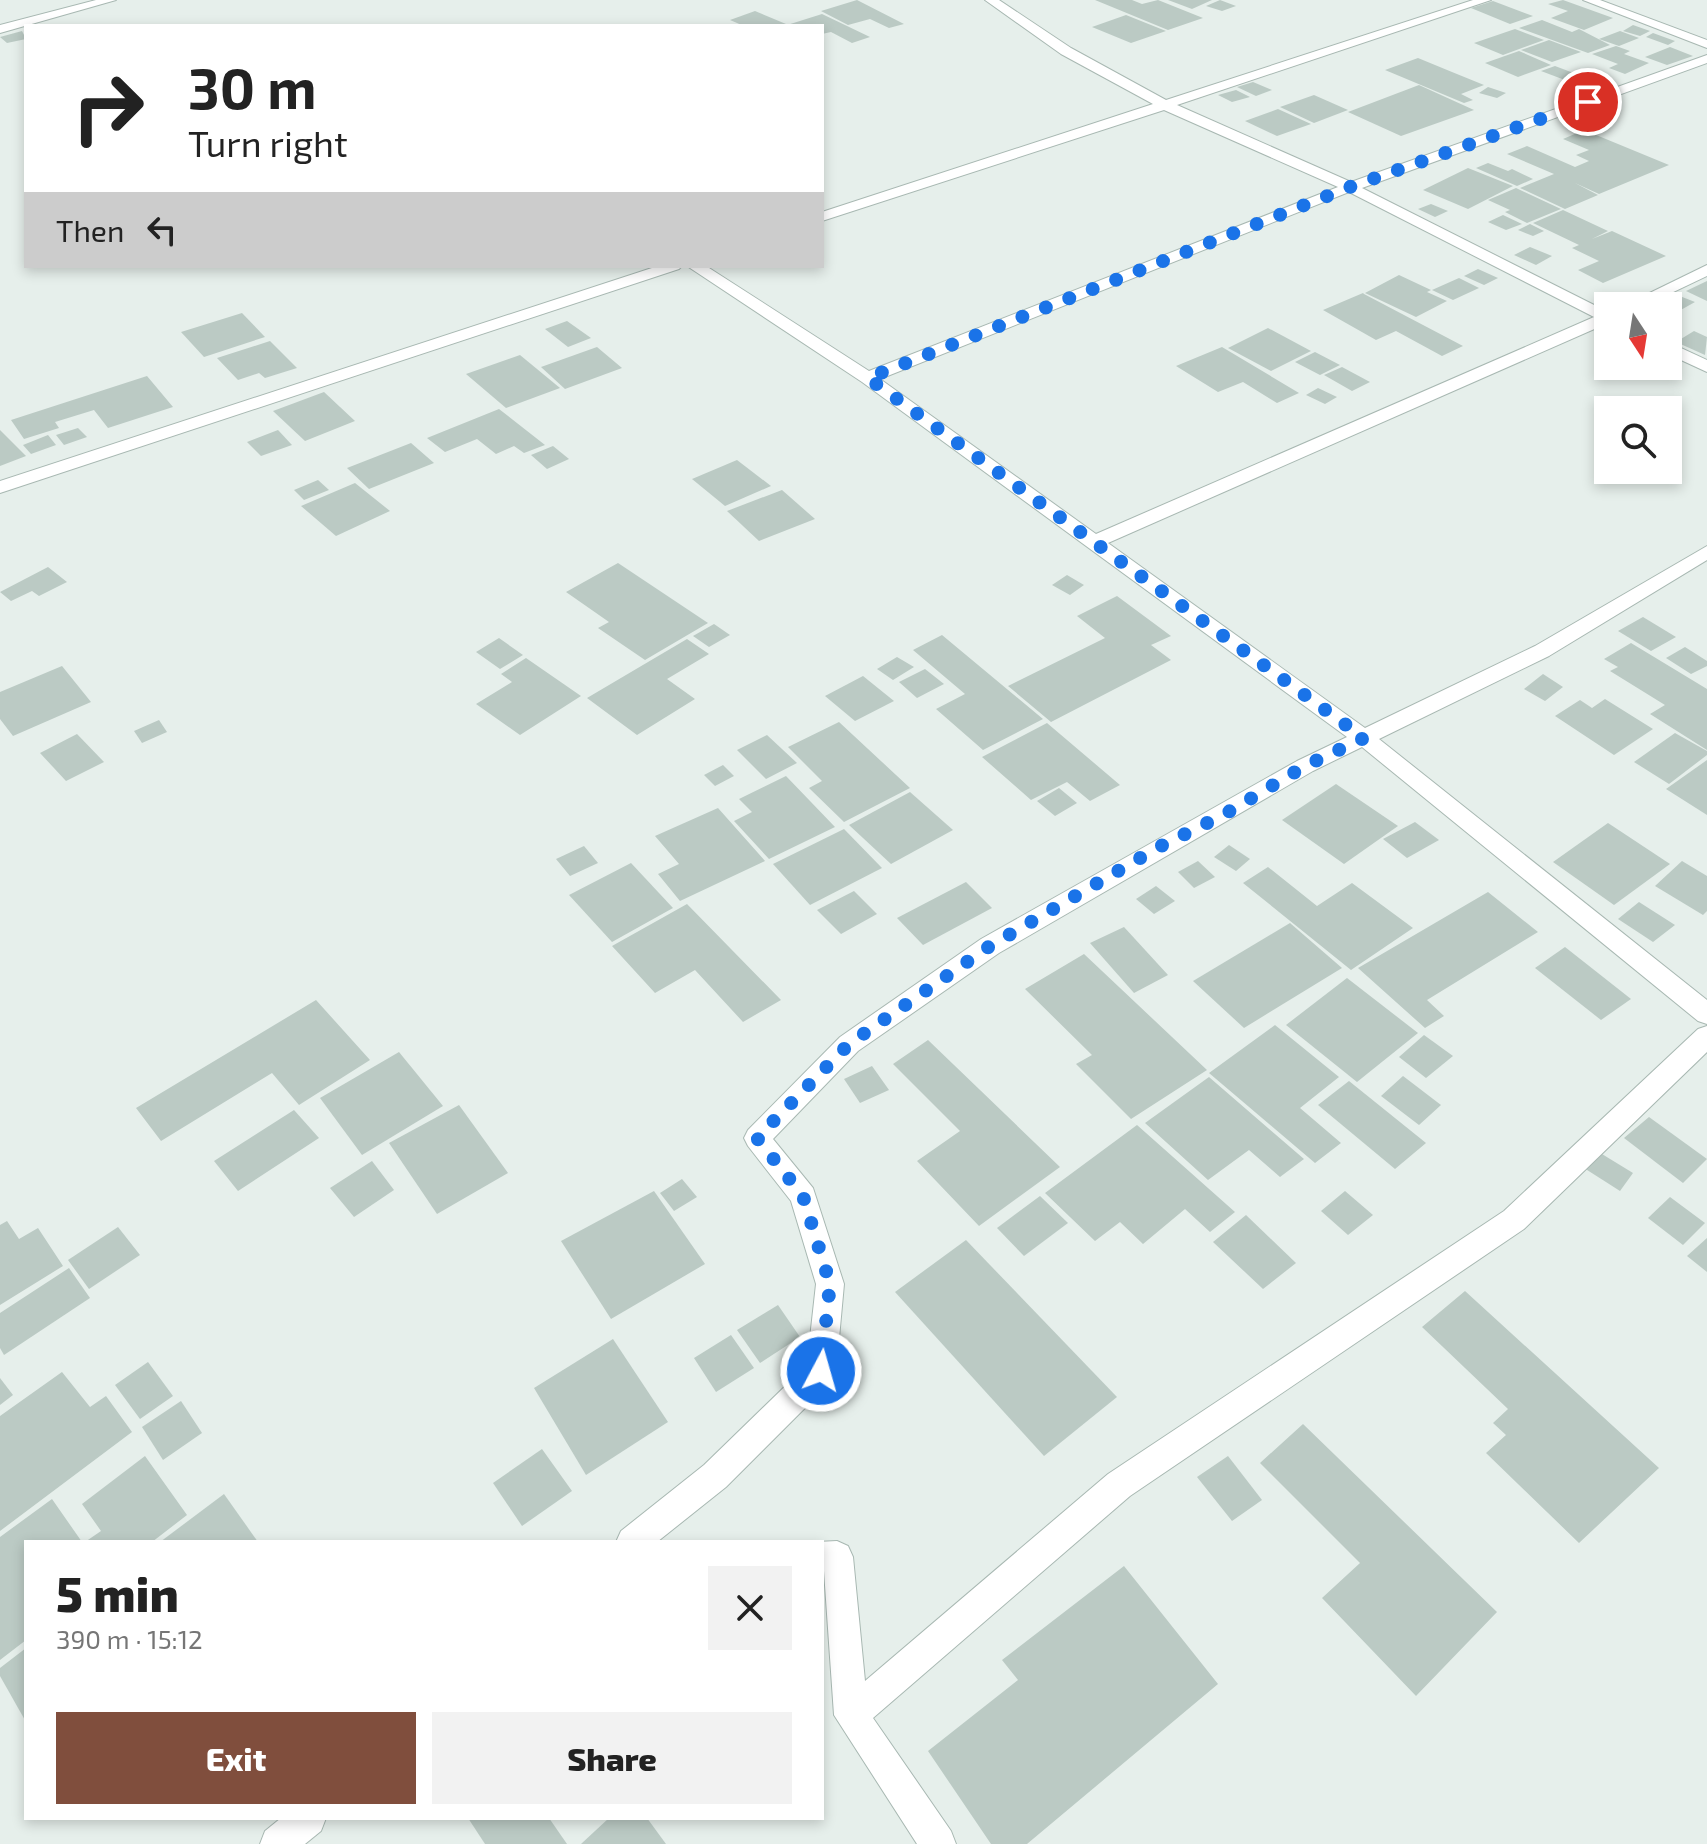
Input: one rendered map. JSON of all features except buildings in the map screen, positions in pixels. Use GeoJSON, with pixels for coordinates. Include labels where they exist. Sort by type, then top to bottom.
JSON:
{"type":"FeatureCollection","features":[{"type":"Feature","properties":{"kind":"street"},"geometry":{"type":"LineString","coordinates":[[0,29],[110,0]]}},
{"type":"Feature","properties":{"kind":"street"},"geometry":{"type":"LineString","coordinates":[[991,0],[1066,51],[1165,105],[1350,187],[1594,311]]}},
{"type":"Feature","properties":{"kind":"street"},"geometry":{"type":"LineString","coordinates":[[824,216],[1485,0]]}},
{"type":"Feature","properties":{"kind":"street"},"geometry":{"type":"LineString","coordinates":[[1589,0],[1707,44]]}},
{"type":"Feature","properties":{"kind":"street"},"geometry":{"type":"LineString","coordinates":[[868,378],[1350,187],[1707,59]]}},
{"type":"Feature","properties":{"kind":"street"},"geometry":{"type":"LineString","coordinates":[[0,487],[668,268]]}},
{"type":"Feature","properties":{"kind":"street"},"geometry":{"type":"LineString","coordinates":[[698,268],[868,378],[1364,738],[1707,1014]]}},
{"type":"Feature","properties":{"kind":"street"},"geometry":{"type":"LineString","coordinates":[[1661,292],[1707,270]]}},
{"type":"Feature","properties":{"kind":"street"},"geometry":{"type":"LineString","coordinates":[[1094,542],[1594,324]]}},
{"type":"Feature","properties":{"kind":"street"},"geometry":{"type":"LineString","coordinates":[[1682,354],[1707,367]]}},
{"type":"Feature","properties":{"kind":"street"},"geometry":{"type":"LineString","coordinates":[[645,1540],[821,1371],[830,1284],[803,1196],[757,1138],[849,1044],[990,946],[1159,847],[1225,814],[1305,766],[1542,651],[1707,552]]}},
{"type":"Feature","properties":{"kind":"street"},"geometry":{"type":"LineString","coordinates":[[851,1715],[1119,1485],[1514,1220],[1707,1036]]}},
{"type":"Feature","properties":{"kind":"street"},"geometry":{"type":"LineString","coordinates":[[824,1556],[837,1557],[851,1715],[938,1844]]}},
{"type":"Feature","properties":{"kind":"street"},"geometry":{"type":"LineString","coordinates":[[278,1844],[306,1820]]}},
{"type":"Feature","properties":{"kind":"route"},"geometry":{"type":"LineString","coordinates":[[821,1371],[830,1284],[803,1196],[757,1138],[849,1044],[990,946],[1159,847],[1225,814],[1305,766],[1364,738],[868,378],[1350,187],[1588,102]]}}]}
